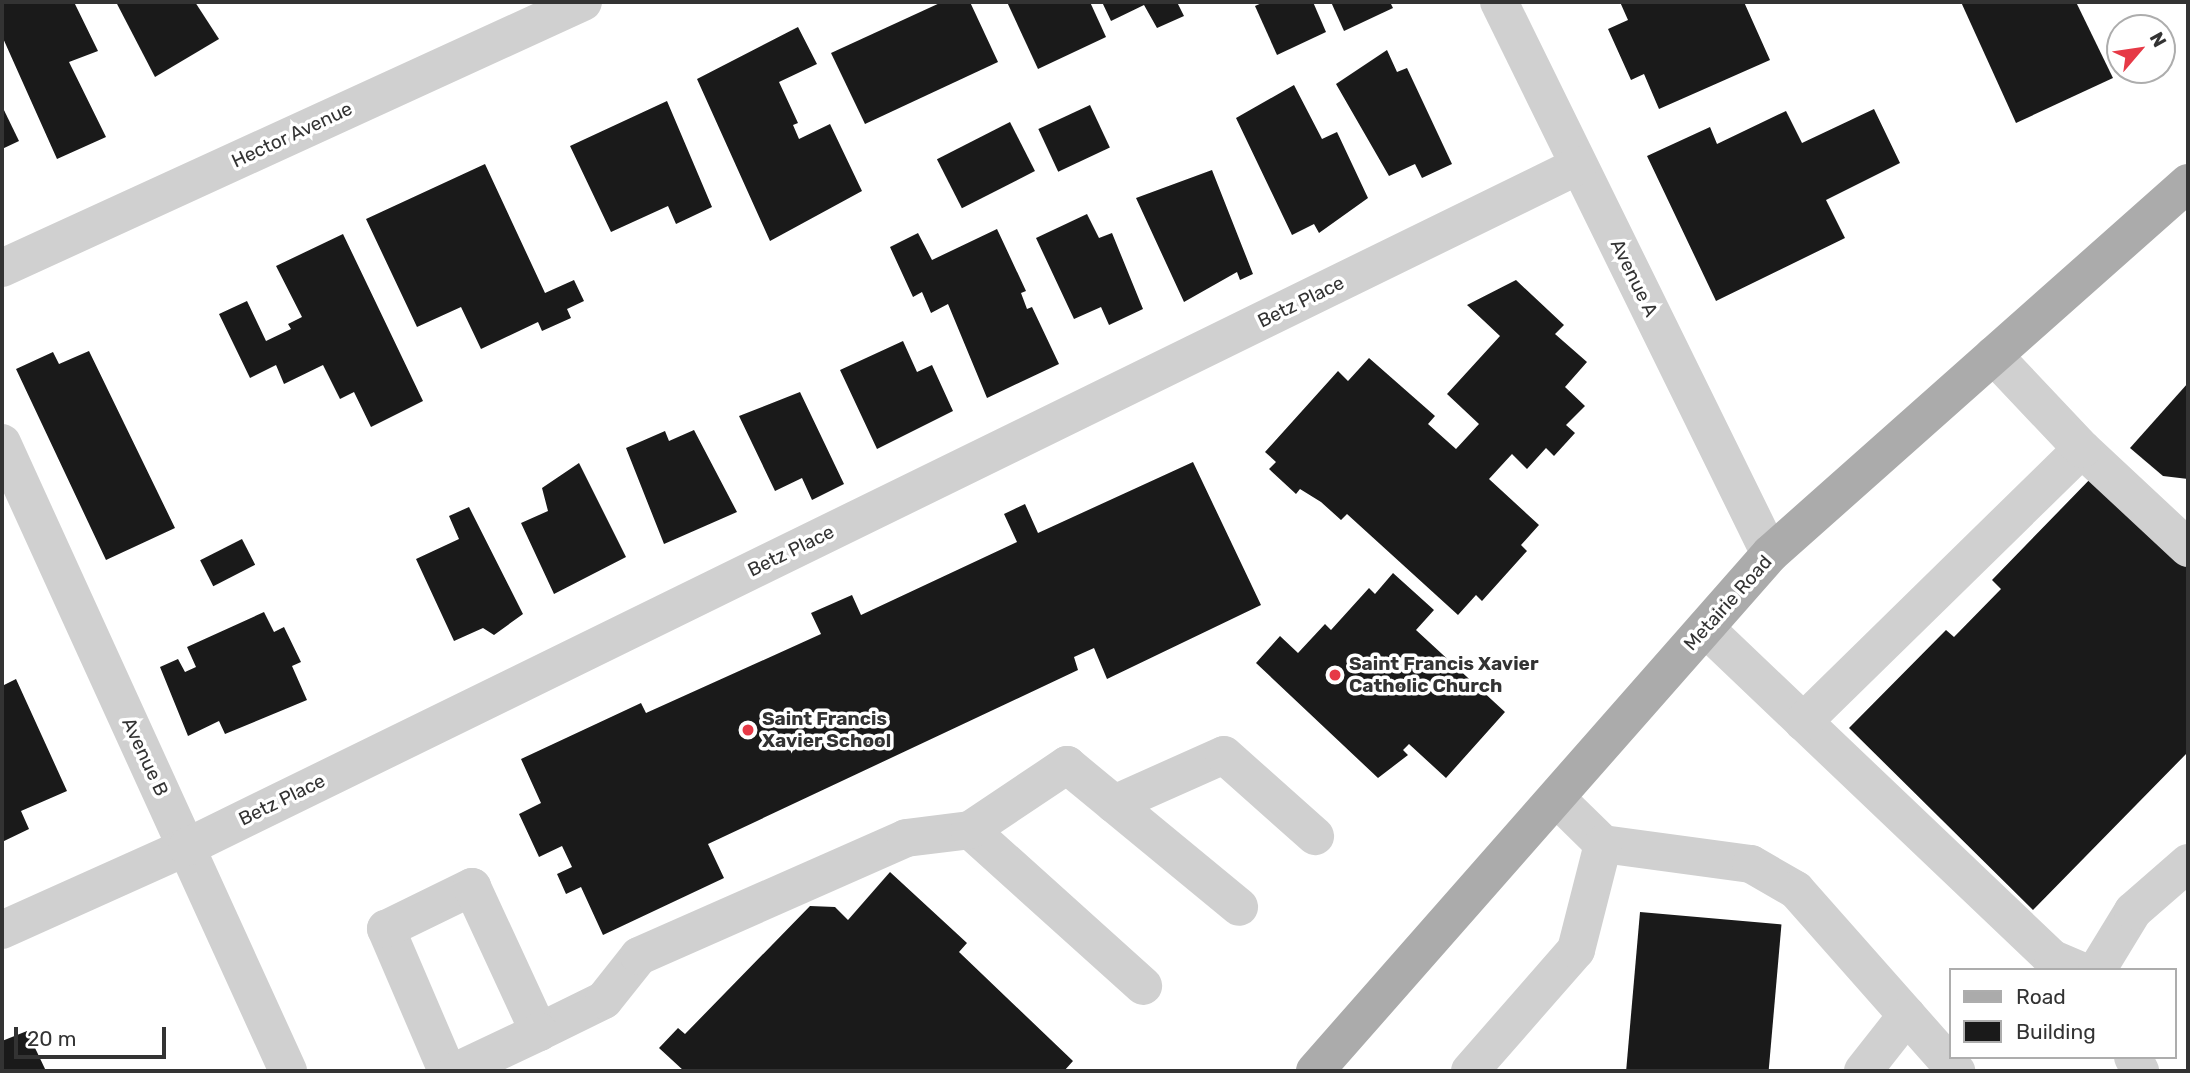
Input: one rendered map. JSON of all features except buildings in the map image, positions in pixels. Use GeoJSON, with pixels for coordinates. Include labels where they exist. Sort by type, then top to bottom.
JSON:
{"type":"FeatureCollection","features":[{"type":"Feature","properties":{"kind":"main road","name":"Metairie Road"},"geometry":{"type":"LineString","coordinates":[[1315,1071],[1770,554],[2188,183]]}},
{"type":"Feature","properties":{"kind":"street","name":"Hector Avenue"},"geometry":{"type":"LineString","coordinates":[[2,268],[583,2]]}},
{"type":"Feature","properties":{"kind":"street","name":"Avenue A"},"geometry":{"type":"LineString","coordinates":[[1499,2],[1770,554]]}},
{"type":"Feature","properties":{"kind":"street","name":"Betz Place"},"geometry":{"type":"LineString","coordinates":[[2,930],[187,847],[1578,166]]}},
{"type":"Feature","properties":{"kind":"street"},"geometry":{"type":"LineString","coordinates":[[1993,355],[2082,449],[2188,548]]}},
{"type":"Feature","properties":{"kind":"street","name":"Avenue B"},"geometry":{"type":"LineString","coordinates":[[2,443],[288,1071]]}},
{"type":"Feature","properties":{"kind":"street"},"geometry":{"type":"LineString","coordinates":[[1804,722],[2082,449]]}},
{"type":"Feature","properties":{"kind":"street"},"geometry":{"type":"LineString","coordinates":[[1705,628],[2053,959],[2074,968]]}},
{"type":"Feature","properties":{"kind":"street"},"geometry":{"type":"LineString","coordinates":[[1114,804],[1224,755],[1315,836]]}},
{"type":"Feature","properties":{"kind":"street"},"geometry":{"type":"LineString","coordinates":[[457,1071],[604,1000],[639,956],[906,838],[970,830],[1067,765],[1239,907]]}},
{"type":"Feature","properties":{"kind":"street"},"geometry":{"type":"LineString","coordinates":[[1556,798],[1603,844],[1751,864],[1796,891],[1956,1071]]}},
{"type":"Feature","properties":{"kind":"street"},"geometry":{"type":"LineString","coordinates":[[970,830],[1143,986]]}},
{"type":"Feature","properties":{"kind":"street"},"geometry":{"type":"LineString","coordinates":[[1470,1071],[1576,950],[1603,844]]}},
{"type":"Feature","properties":{"kind":"street"},"geometry":{"type":"LineString","coordinates":[[2098,968],[2133,911],[2188,863]]}},
{"type":"Feature","properties":{"kind":"street"},"geometry":{"type":"LineString","coordinates":[[447,1071],[386,929],[464,887],[480,893],[539,1032]]}},
{"type":"Feature","properties":{"kind":"street"},"geometry":{"type":"LineString","coordinates":[[1863,1071],[1907,1015]]}},
{"type":"Feature","properties":{"kind":"place","name":"Saint Francis Xavier Catholic Church"},"geometry":{"type":"Point","coordinates":[1335,675]}},
{"type":"Feature","properties":{"kind":"place","name":"Saint Francis Xavier School"},"geometry":{"type":"Point","coordinates":[748,730]}}]}
